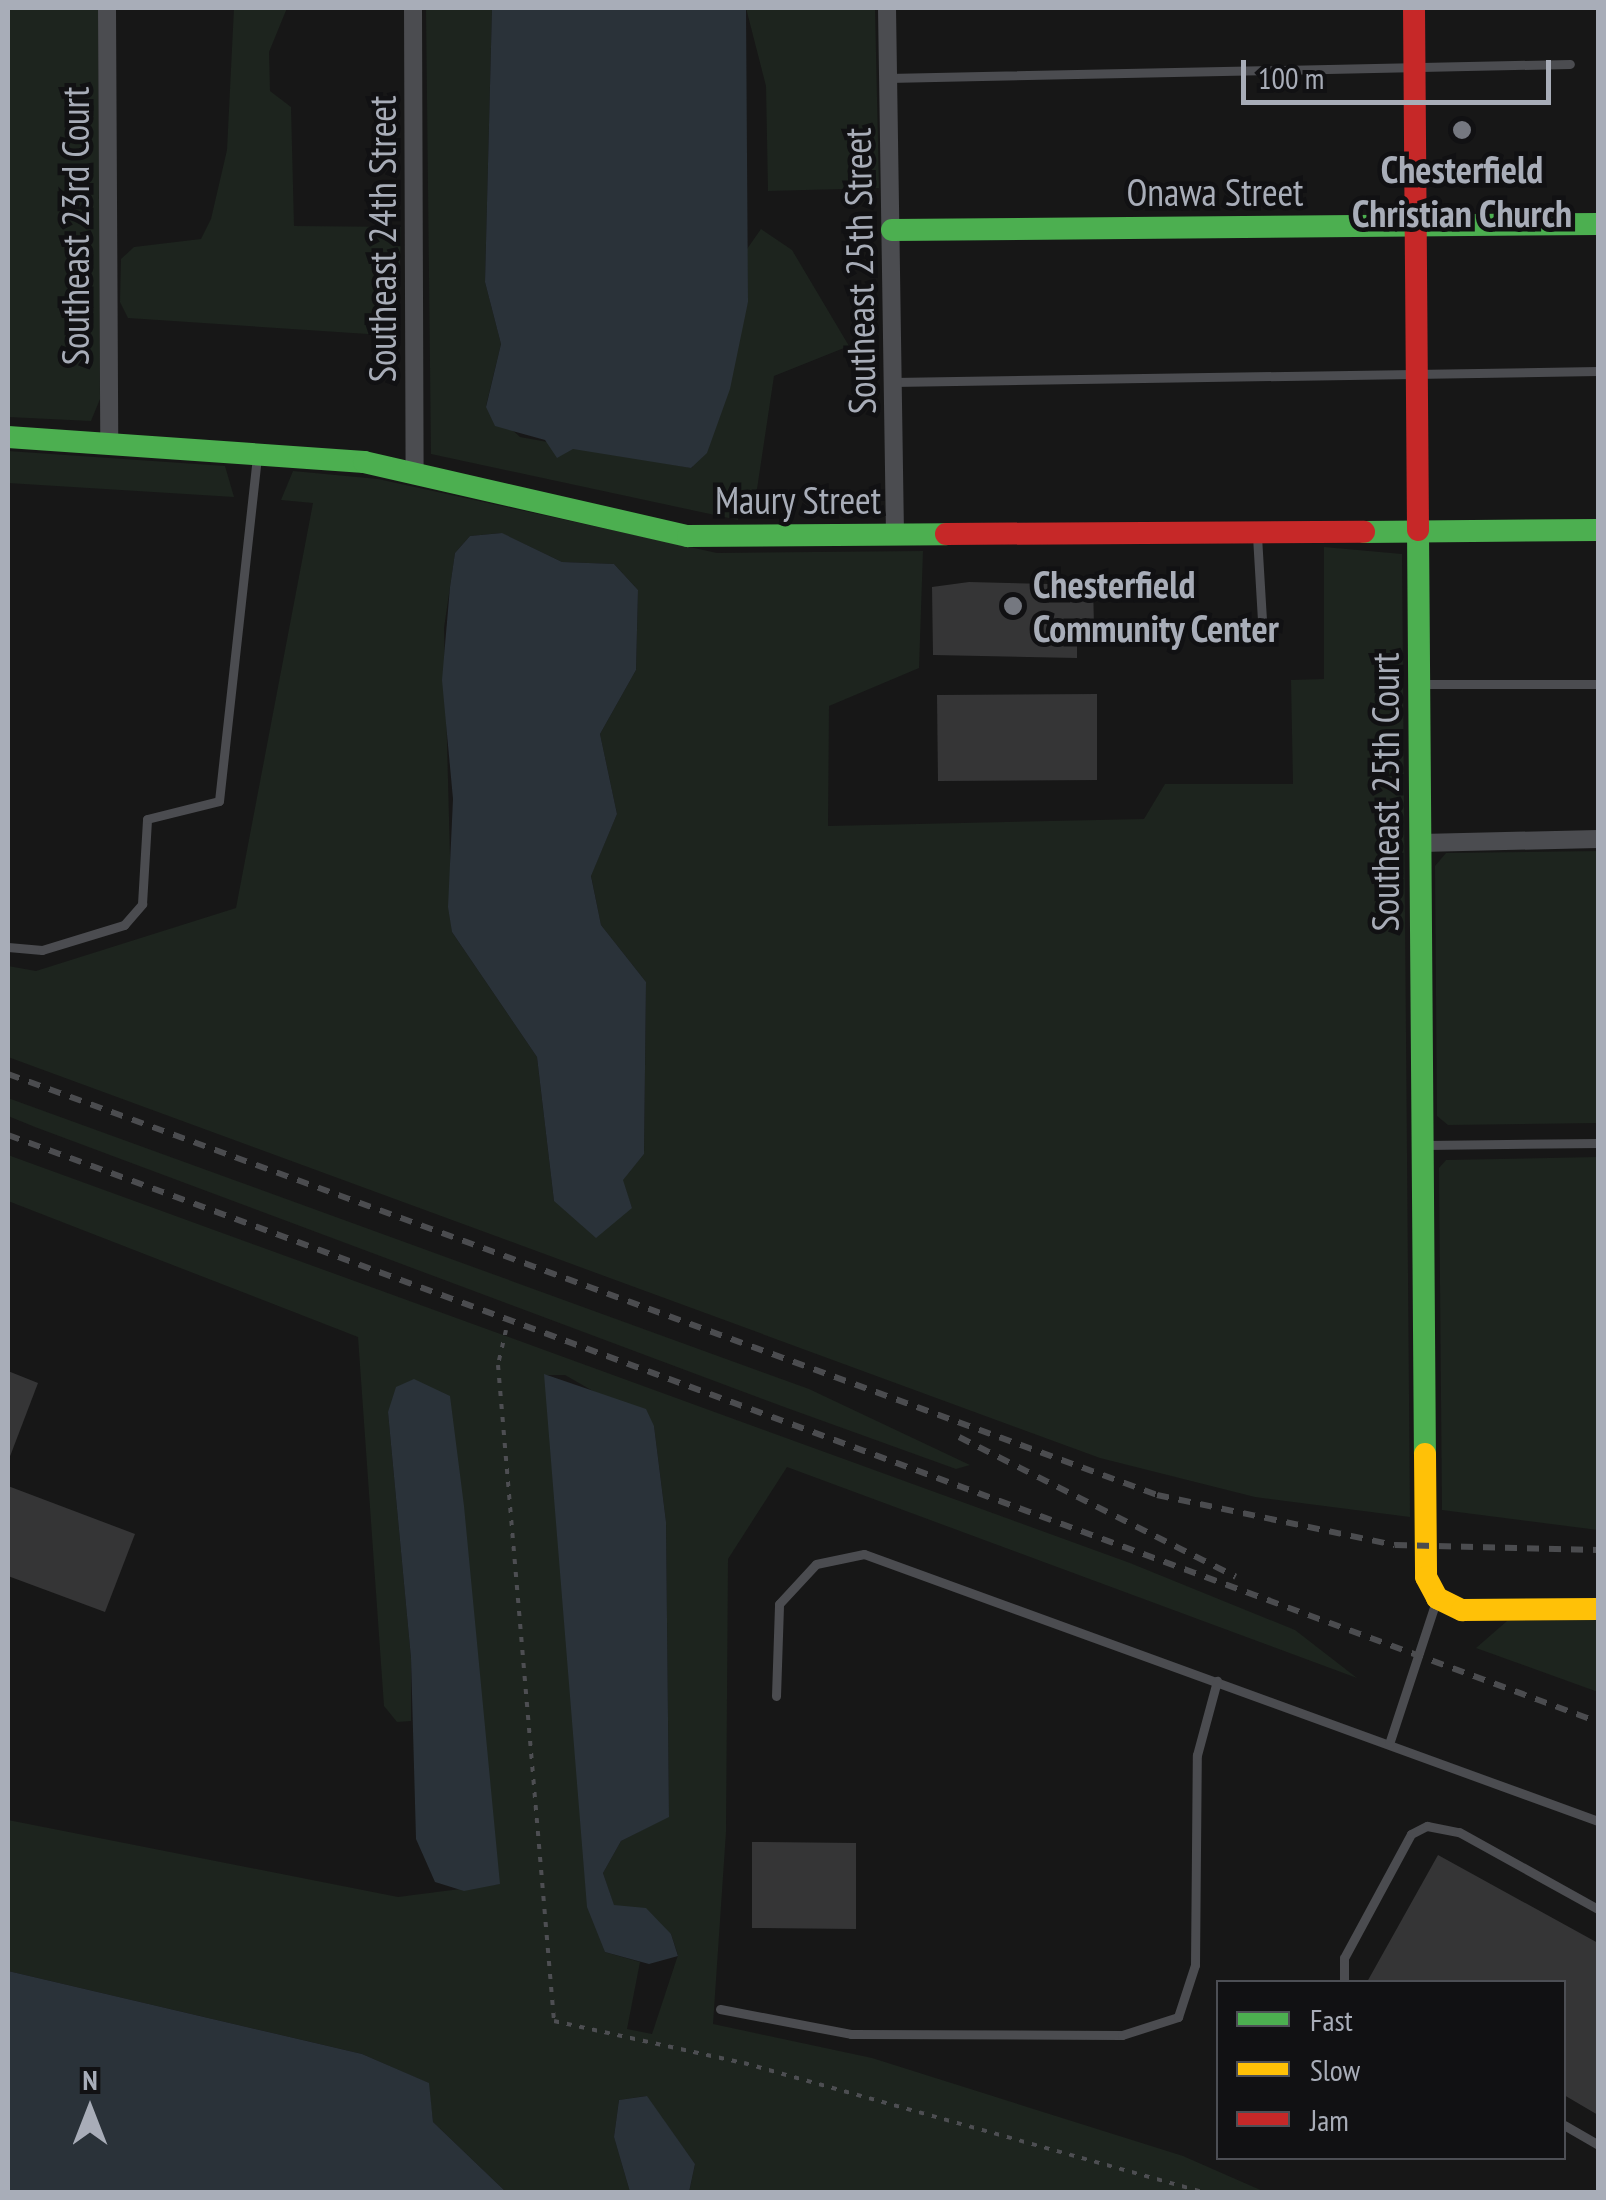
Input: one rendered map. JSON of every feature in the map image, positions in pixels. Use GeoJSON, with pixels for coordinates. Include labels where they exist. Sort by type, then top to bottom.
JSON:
{"type":"FeatureCollection","features":[{"type":"Feature","properties":{"kind":"street","name":"Southeast 23rd Court"},"geometry":{"type":"LineString","coordinates":[[107,8],[109,445]]}},
{"type":"Feature","properties":{"kind":"street","name":"Southeast 24th Street"},"geometry":{"type":"LineString","coordinates":[[413,8],[416,471]]}},
{"type":"Feature","properties":{"kind":"street","name":"Southeast 25th Street"},"geometry":{"type":"LineString","coordinates":[[887,8],[895,534]]}},
{"type":"Feature","properties":{"kind":"street","name":"Southeast 25th Court"},"geometry":{"type":"LineString","coordinates":[[1414,8],[1423,1145],[1431,1588]]}},
{"type":"Feature","properties":{"kind":"street","name":"Onawa Street"},"geometry":{"type":"LineString","coordinates":[[892,230],[1598,224]]}},
{"type":"Feature","properties":{"kind":"street","name":"Maury Street"},"geometry":{"type":"LineString","coordinates":[[8,437],[258,454],[416,471],[688,536],[1598,530]]}},
{"type":"Feature","properties":{"kind":"street"},"geometry":{"type":"LineString","coordinates":[[1420,843],[1598,839]]}},
{"type":"Feature","properties":{"kind":"street"},"geometry":{"type":"LineString","coordinates":[[1431,1588],[1462,1610],[1598,1609]]}},
{"type":"Feature","properties":{"kind":"lane"},"geometry":{"type":"LineString","coordinates":[[888,78],[1570,64]]}},
{"type":"Feature","properties":{"kind":"lane"},"geometry":{"type":"LineString","coordinates":[[893,382],[1598,370]]}},
{"type":"Feature","properties":{"kind":"lane"},"geometry":{"type":"LineString","coordinates":[[8,947],[42,950],[124,925],[142,904],[148,819],[220,801],[258,454]]}},
{"type":"Feature","properties":{"kind":"lane"},"geometry":{"type":"LineString","coordinates":[[1257,533],[1263,638]]}},
{"type":"Feature","properties":{"kind":"lane"},"geometry":{"type":"LineString","coordinates":[[1419,684],[1598,684]]}},
{"type":"Feature","properties":{"kind":"lane"},"geometry":{"type":"LineString","coordinates":[[1423,1145],[1598,1143]]}},
{"type":"Feature","properties":{"kind":"lane"},"geometry":{"type":"LineString","coordinates":[[776,1696],[780,1604],[816,1564],[864,1554],[1598,1821]]}},
{"type":"Feature","properties":{"kind":"lane"},"geometry":{"type":"LineString","coordinates":[[1388,1744],[1431,1588]]}},
{"type":"Feature","properties":{"kind":"lane"},"geometry":{"type":"LineString","coordinates":[[720,2009],[851,2034],[1122,2035],[1178,2016],[1195,1965],[1197,1756],[1217,1681]]}},
{"type":"Feature","properties":{"kind":"lane"},"geometry":{"type":"LineString","coordinates":[[1344,1980],[1344,1958],[1411,1834],[1427,1826],[1459,1832],[1598,1909]]}},
{"type":"Feature","properties":{"kind":"lane"},"geometry":{"type":"LineString","coordinates":[[1566,2126],[1598,2144]]}},
{"type":"Feature","properties":{"kind":"path"},"geometry":{"type":"LineString","coordinates":[[506,1330],[498,1366],[554,2020],[744,2063],[1202,2192]]}},
{"type":"Feature","properties":{"kind":"shaded area"},"geometry":{"type":"Polygon","coordinates":[[[8,8],[98,8],[100,399],[91,421],[8,417],[8,8]]]}},
{"type":"Feature","properties":{"kind":"shaded area"},"geometry":{"type":"Polygon","coordinates":[[[234,8],[287,8],[269,52],[270,91],[291,107],[294,226],[401,227],[398,336],[128,318],[120,302],[121,259],[134,247],[201,239],[211,219],[227,150],[234,8]]]}},
{"type":"Feature","properties":{"kind":"shaded area"},"geometry":{"type":"Polygon","coordinates":[[[426,8],[492,8],[485,282],[501,344],[486,406],[520,437],[692,468],[748,302],[747,249],[761,229],[792,250],[849,346],[774,376],[757,489],[739,503],[738,520],[431,454],[426,8]]]}},
{"type":"Feature","properties":{"kind":"shaded area"},"geometry":{"type":"Polygon","coordinates":[[[492,8],[746,8],[748,302],[730,389],[707,453],[691,468],[573,449],[557,458],[545,440],[495,426],[486,407],[501,344],[485,282],[492,8]]]}},
{"type":"Feature","properties":{"kind":"shaded area"},"geometry":{"type":"Polygon","coordinates":[[[746,8],[875,8],[879,188],[768,191],[766,86],[746,8]]]}},
{"type":"Feature","properties":{"kind":"shaded area"},"geometry":{"type":"Polygon","coordinates":[[[8,451],[225,466],[234,497],[8,483],[8,451]]]}},
{"type":"Feature","properties":{"kind":"shaded area"},"geometry":{"type":"Polygon","coordinates":[[[293,471],[378,479],[717,553],[923,551],[919,668],[829,706],[828,826],[1144,819],[1165,784],[1293,784],[1291,680],[1324,679],[1324,547],[1402,554],[1410,1517],[1255,1497],[1100,1458],[8,1057],[8,966],[36,971],[236,908],[313,503],[281,500],[293,471]],[[501,533],[470,536],[455,553],[444,628],[452,932],[537,1057],[554,1201],[632,1208],[622,1180],[644,1154],[646,982],[601,925],[591,875],[617,814],[600,734],[636,670],[638,590],[614,564],[562,562],[501,533]]]}},
{"type":"Feature","properties":{"kind":"shaded area"},"geometry":{"type":"Polygon","coordinates":[[[502,533],[562,562],[614,564],[638,590],[636,670],[600,734],[617,814],[591,876],[601,925],[646,982],[644,1154],[623,1180],[632,1208],[596,1238],[554,1201],[537,1057],[452,932],[448,907],[453,799],[442,680],[450,587],[455,553],[470,536],[502,533]]]}},
{"type":"Feature","properties":{"kind":"shaded area"},"geometry":{"type":"Polygon","coordinates":[[[1598,851],[1598,1123],[1448,1125],[1437,1116],[1435,866],[1446,853],[1598,851]]]}},
{"type":"Feature","properties":{"kind":"shaded area"},"geometry":{"type":"Polygon","coordinates":[[[8,1098],[809,1389],[970,1465],[956,1469],[787,1408],[35,1127],[8,1116],[8,1098]]]}},
{"type":"Feature","properties":{"kind":"shaded area"},"geometry":{"type":"Polygon","coordinates":[[[8,1155],[1130,1563],[1295,1630],[1357,1678],[787,1467],[728,1559],[726,1832],[713,2024],[872,2058],[1183,2156],[1265,2192],[689,2192],[695,2164],[646,2096],[619,2100],[614,2137],[630,2192],[506,2192],[433,2122],[428,2083],[362,2054],[8,1971],[8,1820],[398,1897],[499,1884],[449,1396],[388,1412],[411,1658],[411,1721],[397,1722],[384,1706],[358,1337],[8,1201],[8,1155]],[[545,1375],[605,1952],[640,1962],[627,2029],[652,2034],[678,1955],[671,1934],[614,1906],[603,1873],[621,1841],[669,1816],[666,1522],[654,1426],[565,1375],[545,1375]]]}},
{"type":"Feature","properties":{"kind":"shaded area"},"geometry":{"type":"Polygon","coordinates":[[[1598,1157],[1598,1530],[1442,1510],[1439,1168],[1446,1160],[1598,1157]]]}},
{"type":"Feature","properties":{"kind":"shaded area"},"geometry":{"type":"Polygon","coordinates":[[[544,1374],[646,1409],[654,1426],[666,1522],[669,1817],[621,1841],[603,1873],[614,1905],[646,1908],[671,1934],[678,1956],[649,1964],[605,1952],[587,1907],[544,1374]]]}},
{"type":"Feature","properties":{"kind":"shaded area"},"geometry":{"type":"Polygon","coordinates":[[[414,1379],[450,1396],[464,1506],[500,1884],[464,1891],[435,1882],[416,1839],[411,1658],[388,1412],[396,1387],[414,1379]]]}},
{"type":"Feature","properties":{"kind":"shaded area"},"geometry":{"type":"Polygon","coordinates":[[[1598,1620],[1598,1692],[1476,1648],[1507,1621],[1598,1620]]]}},
{"type":"Feature","properties":{"kind":"shaded area"},"geometry":{"type":"Polygon","coordinates":[[[8,1971],[362,2054],[429,2083],[433,2122],[506,2192],[8,2192],[8,1971]]]}},
{"type":"Feature","properties":{"kind":"shaded area"},"geometry":{"type":"Polygon","coordinates":[[[647,2096],[695,2164],[689,2192],[630,2192],[614,2137],[619,2100],[647,2096]]]}},
{"type":"Feature","properties":{"kind":"building","name":"Chesterfield Community Center"},"geometry":{"type":"Polygon","coordinates":[[[969,582],[1093,585],[1094,626],[1077,627],[1077,658],[933,655],[932,587],[969,582]]]}},
{"type":"Feature","properties":{"kind":"building"},"geometry":{"type":"Polygon","coordinates":[[[1097,694],[1097,780],[938,781],[937,695],[1097,694]]]}},
{"type":"Feature","properties":{"kind":"building"},"geometry":{"type":"Polygon","coordinates":[[[8,1371],[38,1383],[9,1459],[8,1459],[8,1371]]]}},
{"type":"Feature","properties":{"kind":"building"},"geometry":{"type":"Polygon","coordinates":[[[8,1486],[135,1534],[105,1612],[8,1576],[8,1486]]]}},
{"type":"Feature","properties":{"kind":"building"},"geometry":{"type":"Polygon","coordinates":[[[752,1842],[856,1843],[856,1929],[752,1928],[752,1842]]]}},
{"type":"Feature","properties":{"kind":"building"},"geometry":{"type":"Polygon","coordinates":[[[1438,1855],[1598,1943],[1598,2115],[1566,2096],[1566,1980],[1368,1980],[1438,1855]]]}},
{"type":"Feature","properties":{"kind":"railway"},"geometry":{"type":"LineString","coordinates":[[8,1074],[1157,1495],[1395,1545],[1598,1550]]}},
{"type":"Feature","properties":{"kind":"railway"},"geometry":{"type":"LineString","coordinates":[[8,1135],[1598,1722]]}},
{"type":"Feature","properties":{"kind":"railway"},"geometry":{"type":"LineString","coordinates":[[959,1437],[1236,1577]]}},
{"type":"Feature","properties":{"kind":"traffic: fast"},"geometry":{"type":"LineString","coordinates":[[892,230],[1598,224]]}},
{"type":"Feature","properties":{"kind":"traffic: fast"},"geometry":{"type":"LineString","coordinates":[[8,437],[364,462],[688,536],[946,534]]}},
{"type":"Feature","properties":{"kind":"traffic: fast"},"geometry":{"type":"LineString","coordinates":[[1418,530],[1425,1454]]}},
{"type":"Feature","properties":{"kind":"traffic: fast"},"geometry":{"type":"LineString","coordinates":[[1364,532],[1598,530]]}},
{"type":"Feature","properties":{"kind":"traffic: slow"},"geometry":{"type":"LineString","coordinates":[[1425,1454],[1426,1577],[1437,1598],[1462,1610],[1598,1609]]}},
{"type":"Feature","properties":{"kind":"traffic: jam"},"geometry":{"type":"LineString","coordinates":[[1414,8],[1418,530]]}},
{"type":"Feature","properties":{"kind":"traffic: jam"},"geometry":{"type":"LineString","coordinates":[[946,534],[1364,532]]}},
{"type":"Feature","properties":{"kind":"place","name":"Chesterfield Christian Church"},"geometry":{"type":"Point","coordinates":[1462,130]}},
{"type":"Feature","properties":{"kind":"place","name":"Chesterfield Community Center"},"geometry":{"type":"Point","coordinates":[1013,606]}}]}
